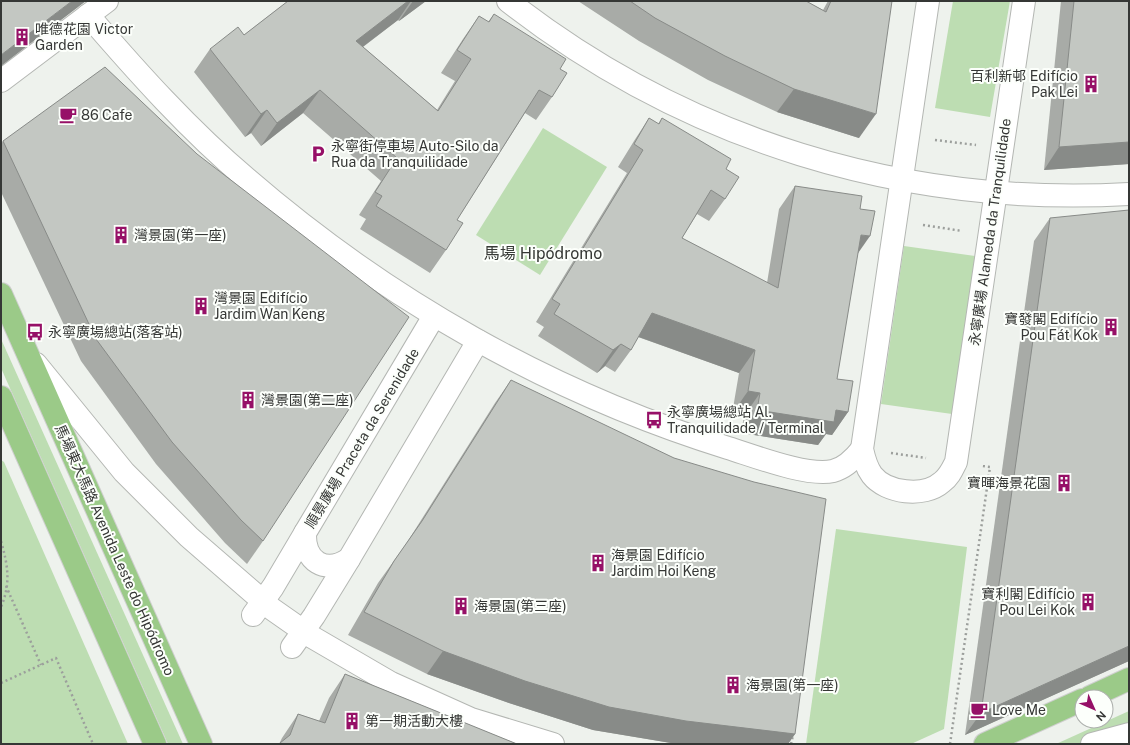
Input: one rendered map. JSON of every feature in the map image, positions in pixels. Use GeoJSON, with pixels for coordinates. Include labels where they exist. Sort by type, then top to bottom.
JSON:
{"type":"FeatureCollection","features":[{"type":"Feature","properties":{"kind":"main road","name":"馬場東大馬路 Avenida Leste do Hipódromo"},"geometry":{"type":"LineString","coordinates":[[1,294],[202,744]]}},
{"type":"Feature","properties":{"kind":"main road"},"geometry":{"type":"LineString","coordinates":[[1,397],[156,744]]}},
{"type":"Feature","properties":{"kind":"main road"},"geometry":{"type":"LineString","coordinates":[[1108,689],[1129,680]]}},
{"type":"Feature","properties":{"kind":"main road"},"geometry":{"type":"LineString","coordinates":[[985,744],[1074,704]]}},
{"type":"Feature","properties":{"kind":"street"},"geometry":{"type":"LineString","coordinates":[[1,81],[107,1]]}},
{"type":"Feature","properties":{"kind":"street"},"geometry":{"type":"LineString","coordinates":[[508,1],[538,24],[598,65],[662,100],[728,130],[796,154],[866,174],[937,187],[996,193],[1082,197],[1129,194]]}},
{"type":"Feature","properties":{"kind":"street","name":"永寧廣場 Alameda da Tranquilidade"},"geometry":{"type":"LineString","coordinates":[[928,1],[862,449],[865,463],[872,475],[882,484],[895,489],[916,492],[929,490],[941,483],[950,474],[956,462],[1024,1]]}},
{"type":"Feature","properties":{"kind":"street"},"geometry":{"type":"LineString","coordinates":[[88,15],[163,100],[246,178],[334,249],[381,282],[434,316],[478,341],[580,392],[632,414],[717,445],[794,467],[819,472],[833,471],[845,466],[862,449]]}},
{"type":"Feature","properties":{"kind":"street","name":"順景廣場 Praceta da Serenidade"},"geometry":{"type":"LineString","coordinates":[[349,559],[342,564],[334,566],[325,566],[317,563],[307,550],[305,533],[434,316]]}},
{"type":"Feature","properties":{"kind":"street"},"geometry":{"type":"LineString","coordinates":[[296,634],[349,559],[478,341]]}},
{"type":"Feature","properties":{"kind":"street","name":"馬場東大馬路 Avenida Leste do Hipódromo"},"geometry":{"type":"LineString","coordinates":[[29,356],[124,472],[258,608],[296,634],[391,683],[471,718],[553,744]]}},
{"type":"Feature","properties":{"kind":"street"},"geometry":{"type":"LineString","coordinates":[[258,608],[305,533]]}},
{"type":"Feature","properties":{"kind":"street"},"geometry":{"type":"LineString","coordinates":[[1092,744],[1129,734]]}},
{"type":"Feature","properties":{"kind":"path"},"geometry":{"type":"LineString","coordinates":[[908,136],[1002,148]]}},
{"type":"Feature","properties":{"kind":"path"},"geometry":{"type":"LineString","coordinates":[[896,221],[990,235]]}},
{"type":"Feature","properties":{"kind":"path"},"geometry":{"type":"LineString","coordinates":[[862,449],[990,467],[950,744]]}},
{"type":"Feature","properties":{"kind":"path"},"geometry":{"type":"LineString","coordinates":[[1,541],[8,566],[5,596],[1,607]]}},
{"type":"Feature","properties":{"kind":"path"},"geometry":{"type":"LineString","coordinates":[[6,586],[41,665]]}},
{"type":"Feature","properties":{"kind":"path"},"geometry":{"type":"LineString","coordinates":[[1,683],[56,658],[93,744]]}},
{"type":"Feature","properties":{"kind":"path"},"geometry":{"type":"LineString","coordinates":[[791,744],[794,728]]}},
{"type":"Feature","properties":{"kind":"green space"},"geometry":{"type":"Polygon","coordinates":[[[953,1],[1010,1],[990,117],[935,108],[953,1]]]}},
{"type":"Feature","properties":{"kind":"green space"},"geometry":{"type":"Polygon","coordinates":[[[543,128],[607,167],[540,275],[476,235],[543,128]]]}},
{"type":"Feature","properties":{"kind":"green space"},"geometry":{"type":"Polygon","coordinates":[[[904,246],[975,256],[952,414],[881,404],[904,246]]]}},
{"type":"Feature","properties":{"kind":"green space"},"geometry":{"type":"Polygon","coordinates":[[[1,339],[183,744],[168,744],[1,368],[1,339]]]}},
{"type":"Feature","properties":{"kind":"green space"},"geometry":{"type":"Polygon","coordinates":[[[1,460],[4,462],[128,744],[1,744],[1,460]]]}},
{"type":"Feature","properties":{"kind":"green space"},"geometry":{"type":"Polygon","coordinates":[[[836,529],[967,547],[944,729],[911,744],[806,744],[836,529]]]}},
{"type":"Feature","properties":{"kind":"green space"},"geometry":{"type":"Polygon","coordinates":[[[1129,711],[1129,736],[1103,744],[1056,744],[1089,729],[1114,729],[1114,718],[1129,711]]]}},
{"type":"Feature","properties":{"kind":"building","name":"唯德花園 Victor Garden"},"geometry":{"type":"Polygon","coordinates":[[[1,1],[72,1],[1,55],[1,1]]]}},
{"type":"Feature","properties":{"kind":"building"},"geometry":{"type":"Polygon","coordinates":[[[288,1],[408,1],[356,41],[438,111],[471,59],[457,50],[479,16],[489,22],[494,14],[566,59],[560,69],[567,73],[552,97],[539,90],[457,220],[463,223],[446,250],[376,206],[382,196],[375,192],[397,158],[320,90],[277,123],[267,110],[261,114],[210,49],[238,27],[244,35],[288,1]]]}},
{"type":"Feature","properties":{"kind":"building"},"geometry":{"type":"Polygon","coordinates":[[[630,1],[806,1],[826,12],[831,1],[892,1],[876,114],[794,89],[725,56],[655,18],[630,1]]]}},
{"type":"Feature","properties":{"kind":"building","name":"百利新邨 Edifício Pak Lei"},"geometry":{"type":"Polygon","coordinates":[[[1074,1],[1129,1],[1129,142],[1059,147],[1074,1]]]}},
{"type":"Feature","properties":{"kind":"building","name":"灣景園 Edifício Jardim Wan Keng"},"geometry":{"type":"Polygon","coordinates":[[[105,67],[197,154],[409,317],[263,541],[241,520],[172,442],[96,339],[3,141],[105,67]]]}},
{"type":"Feature","properties":{"kind":"building"},"geometry":{"type":"Polygon","coordinates":[[[649,118],[659,124],[662,118],[731,159],[726,169],[739,177],[725,199],[711,190],[682,238],[778,288],[795,186],[862,196],[860,209],[875,211],[870,236],[861,235],[837,379],[853,381],[848,412],[836,410],[834,422],[757,410],[760,393],[748,391],[755,350],[652,313],[631,350],[621,344],[613,350],[554,314],[560,304],[552,299],[643,150],[634,144],[649,118]]]}},
{"type":"Feature","properties":{"kind":"building","name":"寶暉海景花園"},"geometry":{"type":"Polygon","coordinates":[[[1129,210],[1129,646],[981,713],[1050,218],[1129,210]]]}},
{"type":"Feature","properties":{"kind":"building","name":"海景園 Edifício Jardim Hoi Keng"},"geometry":{"type":"Polygon","coordinates":[[[511,380],[674,458],[754,482],[826,499],[795,734],[686,721],[609,707],[525,681],[443,651],[364,612],[394,561],[422,521],[511,380]]]}},
{"type":"Feature","properties":{"kind":"building"},"geometry":{"type":"Polygon","coordinates":[[[345,674],[517,744],[280,744],[290,735],[298,714],[325,723],[345,674]]]}},
{"type":"Feature","properties":{"kind":"place","name":"唯德花園 Victor Garden"},"geometry":{"type":"Point","coordinates":[22,37]}},
{"type":"Feature","properties":{"kind":"place","name":"百利新邨 Edifício Pak Lei"},"geometry":{"type":"Point","coordinates":[1091,84]}},
{"type":"Feature","properties":{"kind":"place","name":"86 Cafe"},"geometry":{"type":"Point","coordinates":[68,115]}},
{"type":"Feature","properties":{"kind":"place","name":"永寧街停車場 Auto-Silo da Rua da Tranquilidade"},"geometry":{"type":"Point","coordinates":[318,154]}},
{"type":"Feature","properties":{"kind":"place","name":"灣景園(第一座)"},"geometry":{"type":"Point","coordinates":[121,235]}},
{"type":"Feature","properties":{"kind":"place","name":"灣景園 Edifício Jardim Wan Keng"},"geometry":{"type":"Point","coordinates":[201,306]}},
{"type":"Feature","properties":{"kind":"place","name":"寶發閣 Edifício Pou Fát Kok"},"geometry":{"type":"Point","coordinates":[1111,327]}},
{"type":"Feature","properties":{"kind":"place","name":"永寧廣場總站(落客站)"},"geometry":{"type":"Point","coordinates":[35,332]}},
{"type":"Feature","properties":{"kind":"place","name":"灣景園(第二座)"},"geometry":{"type":"Point","coordinates":[248,400]}},
{"type":"Feature","properties":{"kind":"place","name":"永寧廣場總站 Al. Tranquilidade / Terminal"},"geometry":{"type":"Point","coordinates":[654,420]}},
{"type":"Feature","properties":{"kind":"place","name":"寶暉海景花園"},"geometry":{"type":"Point","coordinates":[1064,483]}},
{"type":"Feature","properties":{"kind":"place","name":"海景園 Edifício Jardim Hoi Keng"},"geometry":{"type":"Point","coordinates":[598,563]}},
{"type":"Feature","properties":{"kind":"place","name":"寶利閣 Edifício Pou Lei Kok"},"geometry":{"type":"Point","coordinates":[1088,602]}},
{"type":"Feature","properties":{"kind":"place","name":"海景園(第三座)"},"geometry":{"type":"Point","coordinates":[461,606]}},
{"type":"Feature","properties":{"kind":"place","name":"海景園(第一座)"},"geometry":{"type":"Point","coordinates":[733,685]}},
{"type":"Feature","properties":{"kind":"place","name":"Love Me"},"geometry":{"type":"Point","coordinates":[979,710]}},
{"type":"Feature","properties":{"kind":"place","name":"第一期活動大樓"},"geometry":{"type":"Point","coordinates":[352,721]}},
{"type":"Feature","properties":{"kind":"district","name":"馬場 Hipódromo"},"geometry":{"type":"Point","coordinates":[543,253]}}]}
